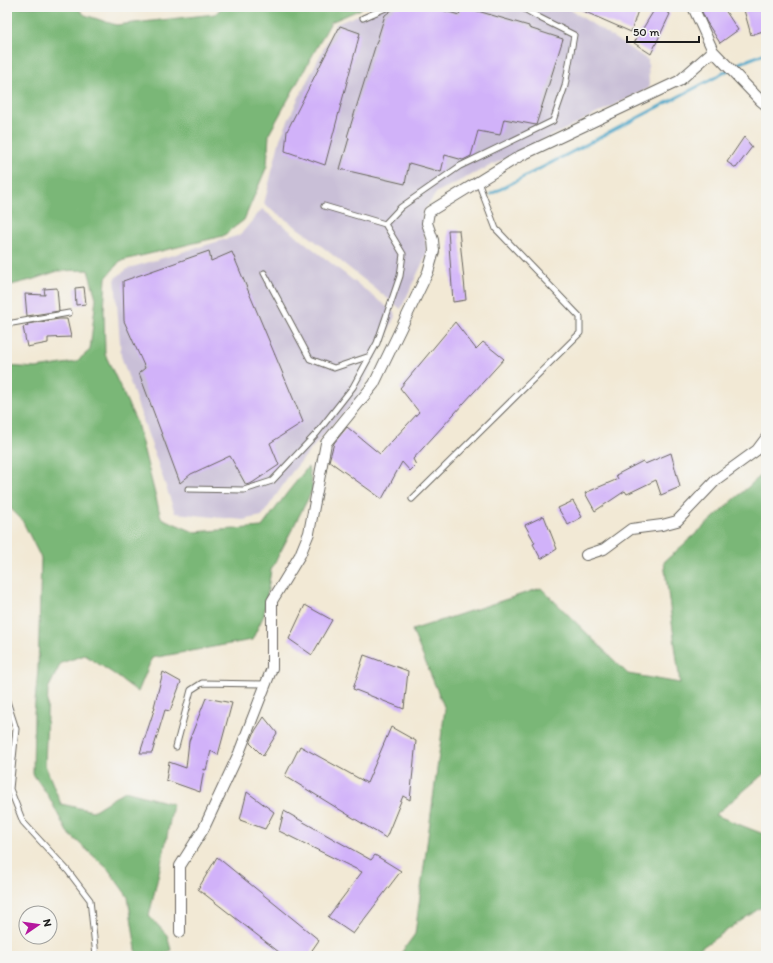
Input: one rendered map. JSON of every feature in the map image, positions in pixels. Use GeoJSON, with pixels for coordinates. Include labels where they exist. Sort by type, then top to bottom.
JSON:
{"type":"FeatureCollection","features":[{"type":"Feature","properties":{"kind":"street"},"geometry":{"type":"LineString","coordinates":[[693,7],[713,51],[766,105]]}},
{"type":"Feature","properties":{"kind":"street"},"geometry":{"type":"LineString","coordinates":[[180,932],[180,866],[204,828],[239,753],[272,668],[272,601],[300,555],[309,533],[326,443],[374,384],[428,272],[434,251],[433,240],[427,223],[429,212],[520,156],[679,81],[713,51]]}},
{"type":"Feature","properties":{"kind":"street"},"geometry":{"type":"LineString","coordinates":[[586,555],[604,549],[631,529],[662,525],[677,521],[717,479],[757,450],[766,438]]}},
{"type":"Feature","properties":{"kind":"lane"},"geometry":{"type":"LineString","coordinates":[[363,18],[388,7]]}},
{"type":"Feature","properties":{"kind":"lane"},"geometry":{"type":"LineString","coordinates":[[385,224],[401,207],[460,166],[553,121],[565,86],[574,35],[521,7]]}},
{"type":"Feature","properties":{"kind":"lane"},"geometry":{"type":"LineString","coordinates":[[412,499],[580,333],[580,316],[496,229],[478,182]]}},
{"type":"Feature","properties":{"kind":"lane"},"geometry":{"type":"LineString","coordinates":[[188,489],[244,490],[272,481],[322,427],[353,387],[377,344],[400,276],[403,254],[385,224],[324,206]]}},
{"type":"Feature","properties":{"kind":"lane"},"geometry":{"type":"LineString","coordinates":[[264,273],[310,359],[334,368],[370,356]]}},
{"type":"Feature","properties":{"kind":"lane"},"geometry":{"type":"LineString","coordinates":[[7,324],[69,313]]}},
{"type":"Feature","properties":{"kind":"lane"},"geometry":{"type":"LineString","coordinates":[[176,747],[191,690],[202,683],[266,684]]}},
{"type":"Feature","properties":{"kind":"lane"},"geometry":{"type":"LineString","coordinates":[[7,701],[16,729],[10,789],[24,822],[68,870],[90,900],[96,956]]}},
{"type":"Feature","properties":{"kind":"shaded area"},"geometry":{"type":"Polygon","coordinates":[[[372,7],[566,7],[648,60],[649,88],[437,192],[422,213],[427,253],[401,309],[310,237],[264,204],[280,139],[297,101],[336,24],[373,9],[372,7]]]}},
{"type":"Feature","properties":{"kind":"shaded area"},"geometry":{"type":"Polygon","coordinates":[[[262,209],[396,314],[356,401],[330,427],[292,472],[262,516],[243,520],[175,513],[121,356],[115,278],[129,268],[240,235],[262,209]]]}},
{"type":"Feature","properties":{"kind":"green space"},"geometry":{"type":"Polygon","coordinates":[[[7,7],[76,7],[85,15],[116,25],[215,14],[223,7],[361,7],[361,9],[331,22],[269,134],[267,166],[244,220],[223,236],[120,261],[106,278],[104,311],[105,354],[137,423],[161,518],[194,532],[262,527],[308,467],[313,489],[271,570],[264,615],[252,640],[152,658],[138,692],[85,655],[61,663],[48,689],[45,765],[61,804],[93,811],[125,791],[173,804],[149,916],[167,935],[171,950],[160,956],[137,956],[128,897],[108,869],[67,832],[49,797],[33,774],[34,713],[38,670],[41,558],[22,520],[7,505],[7,366],[36,368],[76,362],[90,350],[96,298],[88,270],[58,271],[7,286],[7,7]]]}},
{"type":"Feature","properties":{"kind":"green space"},"geometry":{"type":"Polygon","coordinates":[[[766,471],[766,772],[715,815],[766,835],[766,904],[689,956],[399,956],[415,934],[445,709],[412,630],[541,588],[628,674],[680,683],[664,562],[766,471]]]}},
{"type":"Feature","properties":{"kind":"building"},"geometry":{"type":"Polygon","coordinates":[[[396,7],[432,7],[459,15],[461,7],[464,7],[529,26],[529,28],[563,39],[536,125],[504,119],[500,135],[478,131],[471,156],[463,160],[445,155],[441,172],[409,163],[405,184],[340,169],[349,138],[347,137],[385,15],[396,7]]]}},
{"type":"Feature","properties":{"kind":"building"},"geometry":{"type":"Polygon","coordinates":[[[574,7],[639,7],[631,32],[574,7]]]}},
{"type":"Feature","properties":{"kind":"building"},"geometry":{"type":"Polygon","coordinates":[[[656,7],[660,7],[670,14],[651,54],[634,43],[656,7]]]}},
{"type":"Feature","properties":{"kind":"building"},"geometry":{"type":"Polygon","coordinates":[[[700,7],[723,7],[738,30],[720,43],[706,21],[700,7]]]}},
{"type":"Feature","properties":{"kind":"building"},"geometry":{"type":"Polygon","coordinates":[[[756,7],[766,7],[766,30],[751,35],[744,10],[756,7]]]}},
{"type":"Feature","properties":{"kind":"building"},"geometry":{"type":"Polygon","coordinates":[[[340,26],[360,33],[325,165],[285,151],[287,131],[340,26]]]}},
{"type":"Feature","properties":{"kind":"building"},"geometry":{"type":"Polygon","coordinates":[[[744,137],[752,147],[736,168],[727,162],[744,137]]]}},
{"type":"Feature","properties":{"kind":"building"},"geometry":{"type":"Polygon","coordinates":[[[448,230],[459,230],[466,300],[453,302],[448,230]]]}},
{"type":"Feature","properties":{"kind":"building"},"geometry":{"type":"Polygon","coordinates":[[[209,251],[211,261],[232,252],[303,422],[270,443],[279,465],[252,483],[246,485],[230,456],[191,474],[180,483],[139,373],[145,368],[124,321],[123,281],[209,251]]]}},
{"type":"Feature","properties":{"kind":"building"},"geometry":{"type":"Polygon","coordinates":[[[84,287],[86,304],[76,305],[75,288],[84,287]]]}},
{"type":"Feature","properties":{"kind":"building"},"geometry":{"type":"Polygon","coordinates":[[[57,288],[59,311],[27,316],[25,294],[45,295],[44,289],[57,288]]]}},
{"type":"Feature","properties":{"kind":"building"},"geometry":{"type":"Polygon","coordinates":[[[67,319],[71,337],[48,338],[48,343],[27,347],[23,327],[28,326],[27,324],[67,319]]]}},
{"type":"Feature","properties":{"kind":"building"},"geometry":{"type":"Polygon","coordinates":[[[455,322],[476,349],[483,342],[504,359],[413,459],[416,465],[410,471],[402,462],[382,499],[329,461],[334,443],[347,427],[380,454],[419,412],[400,388],[455,322]]]}},
{"type":"Feature","properties":{"kind":"building"},"geometry":{"type":"Polygon","coordinates":[[[671,453],[680,487],[661,495],[656,480],[627,494],[625,491],[595,511],[585,493],[618,479],[616,475],[643,461],[645,464],[671,453]]]}},
{"type":"Feature","properties":{"kind":"building"},"geometry":{"type":"Polygon","coordinates":[[[573,501],[582,517],[568,525],[558,508],[573,501]]]}},
{"type":"Feature","properties":{"kind":"building"},"geometry":{"type":"Polygon","coordinates":[[[544,516],[557,549],[541,559],[533,544],[535,543],[525,525],[544,516]]]}},
{"type":"Feature","properties":{"kind":"building"},"geometry":{"type":"Polygon","coordinates":[[[305,605],[332,620],[312,655],[289,639],[305,605]]]}},
{"type":"Feature","properties":{"kind":"building"},"geometry":{"type":"Polygon","coordinates":[[[364,655],[408,671],[404,709],[353,689],[364,655]]]}},
{"type":"Feature","properties":{"kind":"building"},"geometry":{"type":"Polygon","coordinates":[[[163,672],[181,682],[170,711],[165,710],[152,753],[140,753],[155,707],[163,672]]]}},
{"type":"Feature","properties":{"kind":"building"},"geometry":{"type":"Polygon","coordinates":[[[206,698],[232,703],[218,755],[211,751],[206,770],[204,769],[200,792],[166,780],[169,762],[186,768],[189,741],[206,698]]]}},
{"type":"Feature","properties":{"kind":"building"},"geometry":{"type":"Polygon","coordinates":[[[264,717],[277,733],[263,756],[250,743],[255,731],[264,717]]]}},
{"type":"Feature","properties":{"kind":"building"},"geometry":{"type":"Polygon","coordinates":[[[391,727],[416,741],[410,800],[403,796],[386,838],[285,776],[300,746],[367,783],[391,727]]]}},
{"type":"Feature","properties":{"kind":"building"},"geometry":{"type":"Polygon","coordinates":[[[247,792],[274,812],[265,829],[240,820],[247,792]]]}},
{"type":"Feature","properties":{"kind":"building"},"geometry":{"type":"Polygon","coordinates":[[[284,811],[371,860],[375,855],[401,871],[353,934],[328,917],[362,872],[279,831],[284,811]]]}},
{"type":"Feature","properties":{"kind":"building"},"geometry":{"type":"Polygon","coordinates":[[[217,857],[319,940],[308,956],[284,956],[198,889],[217,857]]]}},
{"type":"Feature","properties":{"kind":"waterway"},"geometry":{"type":"LineString","coordinates":[[491,194],[720,75],[740,63],[766,53]]}}]}
